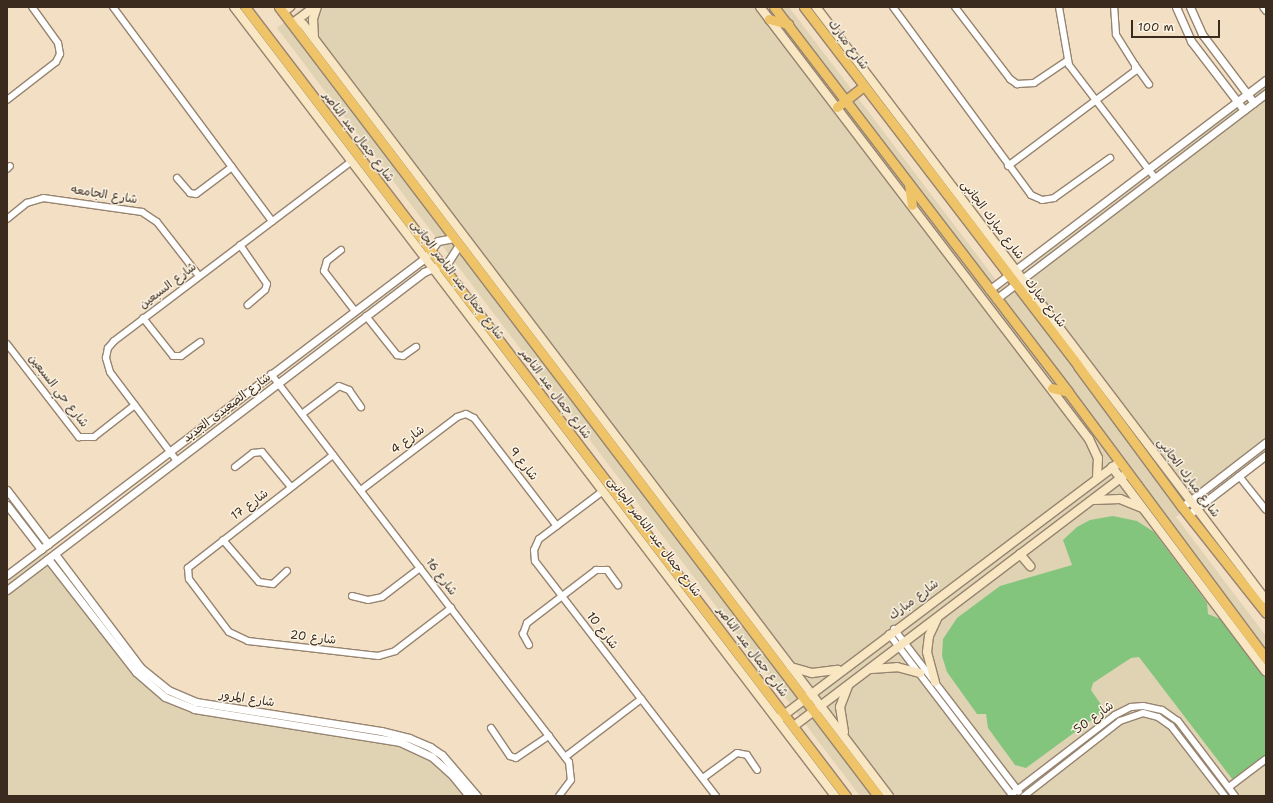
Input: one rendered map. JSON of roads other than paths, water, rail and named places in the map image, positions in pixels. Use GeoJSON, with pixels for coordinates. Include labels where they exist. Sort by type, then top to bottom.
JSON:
{"type":"FeatureCollection","features":[{"type":"Feature","properties":{"kind":"main road"},"geometry":{"type":"LineString","coordinates":[[234,7],[326,121],[352,161],[380,192]]}},
{"type":"Feature","properties":{"kind":"main road","name":"شارع جمال عبد الناصر"},"geometry":{"type":"LineString","coordinates":[[245,7],[326,121],[380,192],[781,717],[794,726],[846,796]]}},
{"type":"Feature","properties":{"kind":"main road"},"geometry":{"type":"LineString","coordinates":[[293,24],[316,7]]}},
{"type":"Feature","properties":{"kind":"main road"},"geometry":{"type":"LineString","coordinates":[[316,7],[312,27],[316,42]]}},
{"type":"Feature","properties":{"kind":"main road"},"geometry":{"type":"LineString","coordinates":[[760,7],[1052,388],[1093,445],[1099,465],[1097,478]]}},
{"type":"Feature","properties":{"kind":"main road"},"geometry":{"type":"LineString","coordinates":[[774,7],[1068,392],[1115,465],[1219,603],[1266,672]]}},
{"type":"Feature","properties":{"kind":"main road","name":"شارع مبارك"},"geometry":{"type":"LineString","coordinates":[[804,7],[864,86],[1019,282],[1182,507],[1266,613]]}},
{"type":"Feature","properties":{"kind":"main road","name":"شارع مبارك الجانبى"},"geometry":{"type":"LineString","coordinates":[[816,7],[1012,273]]}},
{"type":"Feature","properties":{"kind":"main road","name":"شارع جمال عبد الناصر"},"geometry":{"type":"LineString","coordinates":[[284,9],[293,24],[358,104],[456,242],[522,319],[652,489],[813,711],[873,782],[878,796]]}},
{"type":"Feature","properties":{"kind":"main road"},"geometry":{"type":"LineString","coordinates":[[769,19],[788,24]]}},
{"type":"Feature","properties":{"kind":"main road"},"geometry":{"type":"LineString","coordinates":[[293,24],[301,23],[316,42],[358,104],[522,319]]}},
{"type":"Feature","properties":{"kind":"main road"},"geometry":{"type":"LineString","coordinates":[[837,107],[864,86]]}},
{"type":"Feature","properties":{"kind":"main road"},"geometry":{"type":"LineString","coordinates":[[908,183],[912,205]]}},
{"type":"Feature","properties":{"kind":"main road","name":"شارع جمال عبد الناصر الجانبى"},"geometry":{"type":"LineString","coordinates":[[438,267],[603,491],[781,717],[835,796]]}},
{"type":"Feature","properties":{"kind":"main road","name":"شارع مبارك الجانبى"},"geometry":{"type":"LineString","coordinates":[[1019,282],[1191,500],[1266,600]]}},
{"type":"Feature","properties":{"kind":"main road"},"geometry":{"type":"LineString","coordinates":[[1052,388],[1068,392]]}},
{"type":"Feature","properties":{"kind":"main road","name":"شارع مبارك"},"geometry":{"type":"LineString","coordinates":[[781,717],[841,670],[1115,465]]}},
{"type":"Feature","properties":{"kind":"main road"},"geometry":{"type":"LineString","coordinates":[[794,726],[1123,476]]}},
{"type":"Feature","properties":{"kind":"main road"},"geometry":{"type":"LineString","coordinates":[[1123,476],[1146,511],[1219,603],[1266,659]]}},
{"type":"Feature","properties":{"kind":"main road"},"geometry":{"type":"LineString","coordinates":[[1091,501],[1120,499],[1146,511]]}},
{"type":"Feature","properties":{"kind":"main road"},"geometry":{"type":"LineString","coordinates":[[1033,526],[1042,538]]}},
{"type":"Feature","properties":{"kind":"main road"},"geometry":{"type":"LineString","coordinates":[[698,551],[792,667],[847,740],[873,782],[889,796]]}},
{"type":"Feature","properties":{"kind":"main road"},"geometry":{"type":"LineString","coordinates":[[1020,554],[1030,566]]}},
{"type":"Feature","properties":{"kind":"main road"},"geometry":{"type":"LineString","coordinates":[[933,684],[928,660],[927,644],[931,629],[939,615]]}},
{"type":"Feature","properties":{"kind":"main road"},"geometry":{"type":"LineString","coordinates":[[866,671],[897,666],[920,673]]}},
{"type":"Feature","properties":{"kind":"main road"},"geometry":{"type":"LineString","coordinates":[[792,667],[820,673],[841,670]]}},
{"type":"Feature","properties":{"kind":"main road"},"geometry":{"type":"LineString","coordinates":[[847,740],[841,724],[840,707],[850,683]]}},
{"type":"Feature","properties":{"kind":"street"},"geometry":{"type":"LineString","coordinates":[[7,100],[56,62],[60,54],[58,43],[32,7]]}},
{"type":"Feature","properties":{"kind":"street"},"geometry":{"type":"LineString","coordinates":[[113,7],[272,221]]}},
{"type":"Feature","properties":{"kind":"street"},"geometry":{"type":"LineString","coordinates":[[955,7],[1010,79],[1017,84],[1034,82],[1067,61]]}},
{"type":"Feature","properties":{"kind":"street"},"geometry":{"type":"LineString","coordinates":[[1059,7],[1067,61],[1155,178]]}},
{"type":"Feature","properties":{"kind":"street"},"geometry":{"type":"LineString","coordinates":[[1114,7],[1116,34],[1150,84]]}},
{"type":"Feature","properties":{"kind":"street"},"geometry":{"type":"LineString","coordinates":[[1176,7],[1191,41],[1244,110]]}},
{"type":"Feature","properties":{"kind":"street"},"geometry":{"type":"LineString","coordinates":[[1190,7],[1202,34],[1254,103]]}},
{"type":"Feature","properties":{"kind":"street"},"geometry":{"type":"LineString","coordinates":[[1263,7],[1266,11]]}},
{"type":"Feature","properties":{"kind":"street"},"geometry":{"type":"LineString","coordinates":[[894,8],[1008,166],[1028,192],[1038,199],[1046,200],[1058,196],[1110,158]]}},
{"type":"Feature","properties":{"kind":"street"},"geometry":{"type":"LineString","coordinates":[[1008,166],[1134,73],[1135,64]]}},
{"type":"Feature","properties":{"kind":"street"},"geometry":{"type":"LineString","coordinates":[[990,290],[1266,80]]}},
{"type":"Feature","properties":{"kind":"street"},"geometry":{"type":"LineString","coordinates":[[996,299],[1266,93]]}},
{"type":"Feature","properties":{"kind":"street","name":"شارع السبعين"},"geometry":{"type":"LineString","coordinates":[[177,461],[110,372],[106,355],[114,341],[352,161]]}},
{"type":"Feature","properties":{"kind":"street"},"geometry":{"type":"LineString","coordinates":[[177,178],[188,192],[194,195],[232,168]]}},
{"type":"Feature","properties":{"kind":"street","name":"شارع الجامعه"},"geometry":{"type":"LineString","coordinates":[[7,219],[27,203],[43,198],[142,212],[157,222],[199,276]]}},
{"type":"Feature","properties":{"kind":"street","name":"شارع الصعيدى الجديد"},"geometry":{"type":"LineString","coordinates":[[7,575],[428,255],[441,240],[456,242],[451,259],[438,267],[424,272],[7,589]]}},
{"type":"Feature","properties":{"kind":"street"},"geometry":{"type":"LineString","coordinates":[[240,245],[267,284],[265,290],[248,305]]}},
{"type":"Feature","properties":{"kind":"street"},"geometry":{"type":"LineString","coordinates":[[341,250],[326,261],[324,270],[355,311]]}},
{"type":"Feature","properties":{"kind":"street"},"geometry":{"type":"LineString","coordinates":[[366,316],[395,354],[403,356],[416,347]]}},
{"type":"Feature","properties":{"kind":"street"},"geometry":{"type":"LineString","coordinates":[[143,318],[173,356],[181,356],[200,342]]}},
{"type":"Feature","properties":{"kind":"street","name":"شارع حي السبعين"},"geometry":{"type":"LineString","coordinates":[[7,344],[79,437],[94,437],[135,405]]}},
{"type":"Feature","properties":{"kind":"street","name":"شارع 16"},"geometry":{"type":"LineString","coordinates":[[271,374],[565,757],[571,766],[572,776],[568,787],[559,796]]}},
{"type":"Feature","properties":{"kind":"street"},"geometry":{"type":"LineString","coordinates":[[302,414],[339,386],[349,390],[361,407]]}},
{"type":"Feature","properties":{"kind":"street","name":"شارع 4"},"geometry":{"type":"LineString","coordinates":[[360,490],[459,416],[472,416]]}},
{"type":"Feature","properties":{"kind":"street","name":"شارع 9"},"geometry":{"type":"LineString","coordinates":[[472,416],[557,526]]}},
{"type":"Feature","properties":{"kind":"street"},"geometry":{"type":"LineString","coordinates":[[1182,507],[1266,442]]}},
{"type":"Feature","properties":{"kind":"street"},"geometry":{"type":"LineString","coordinates":[[235,467],[253,453],[262,452],[291,487]]}},
{"type":"Feature","properties":{"kind":"street","name":"شارع 17"},"geometry":{"type":"LineString","coordinates":[[188,576],[190,565],[334,455]]}},
{"type":"Feature","properties":{"kind":"street"},"geometry":{"type":"LineString","coordinates":[[1188,515],[1266,455]]}},
{"type":"Feature","properties":{"kind":"street"},"geometry":{"type":"LineString","coordinates":[[1232,468],[1266,510]]}},
{"type":"Feature","properties":{"kind":"street"},"geometry":{"type":"LineString","coordinates":[[7,490],[48,544]]}},
{"type":"Feature","properties":{"kind":"street","name":"شارع 10"},"geometry":{"type":"LineString","coordinates":[[603,491],[539,539],[533,554],[536,564],[716,796]]}},
{"type":"Feature","properties":{"kind":"street"},"geometry":{"type":"LineString","coordinates":[[7,506],[41,549]]}},
{"type":"Feature","properties":{"kind":"street"},"geometry":{"type":"LineString","coordinates":[[223,540],[259,582],[273,584],[287,571]]}},
{"type":"Feature","properties":{"kind":"street","name":"شارع المرور"},"geometry":{"type":"LineString","coordinates":[[55,554],[152,679],[189,700],[233,712]]}},
{"type":"Feature","properties":{"kind":"street","name":"شارع المرور"},"geometry":{"type":"LineString","coordinates":[[48,559],[136,672],[148,684],[165,697],[186,707],[233,712],[349,730],[387,739],[421,750],[445,768],[468,796]]}},
{"type":"Feature","properties":{"kind":"street"},"geometry":{"type":"LineString","coordinates":[[352,596],[368,600],[382,597],[420,568]]}},
{"type":"Feature","properties":{"kind":"street"},"geometry":{"type":"LineString","coordinates":[[529,645],[523,634],[525,626],[561,596],[600,568],[608,571],[618,585]]}},
{"type":"Feature","properties":{"kind":"street","name":"شارع 20"},"geometry":{"type":"LineString","coordinates":[[188,576],[229,632],[248,641],[382,655],[398,648],[450,608]]}},
{"type":"Feature","properties":{"kind":"street"},"geometry":{"type":"LineString","coordinates":[[892,632],[1023,796]]}},
{"type":"Feature","properties":{"kind":"street"},"geometry":{"type":"LineString","coordinates":[[901,644],[920,673],[933,684],[1013,795]]}},
{"type":"Feature","properties":{"kind":"street"},"geometry":{"type":"LineString","coordinates":[[565,757],[641,699]]}},
{"type":"Feature","properties":{"kind":"street","name":"شارع 50"},"geometry":{"type":"LineString","coordinates":[[1013,795],[1017,790],[1105,723],[1131,707],[1150,706],[1162,710],[1182,725],[1235,796]]}},
{"type":"Feature","properties":{"kind":"street","name":"شارع 50"},"geometry":{"type":"LineString","coordinates":[[1023,796],[1109,729],[1133,714],[1148,714],[1158,717],[1175,729],[1225,796]]}},
{"type":"Feature","properties":{"kind":"street"},"geometry":{"type":"LineString","coordinates":[[1105,723],[1109,729]]}},
{"type":"Feature","properties":{"kind":"street"},"geometry":{"type":"LineString","coordinates":[[490,728],[510,756],[516,758],[549,736]]}},
{"type":"Feature","properties":{"kind":"street","name":"شارع المرور"},"geometry":{"type":"LineString","coordinates":[[349,730],[394,733],[430,747],[458,771],[477,796]]}},
{"type":"Feature","properties":{"kind":"street"},"geometry":{"type":"LineString","coordinates":[[703,778],[736,752],[747,755],[757,770]]}},
{"type":"Feature","properties":{"kind":"street"},"geometry":{"type":"LineString","coordinates":[[1229,787],[1266,759]]}},
{"type":"Feature","properties":{"kind":"street"},"geometry":{"type":"LineString","coordinates":[[1216,784],[1223,779]]}}]}
